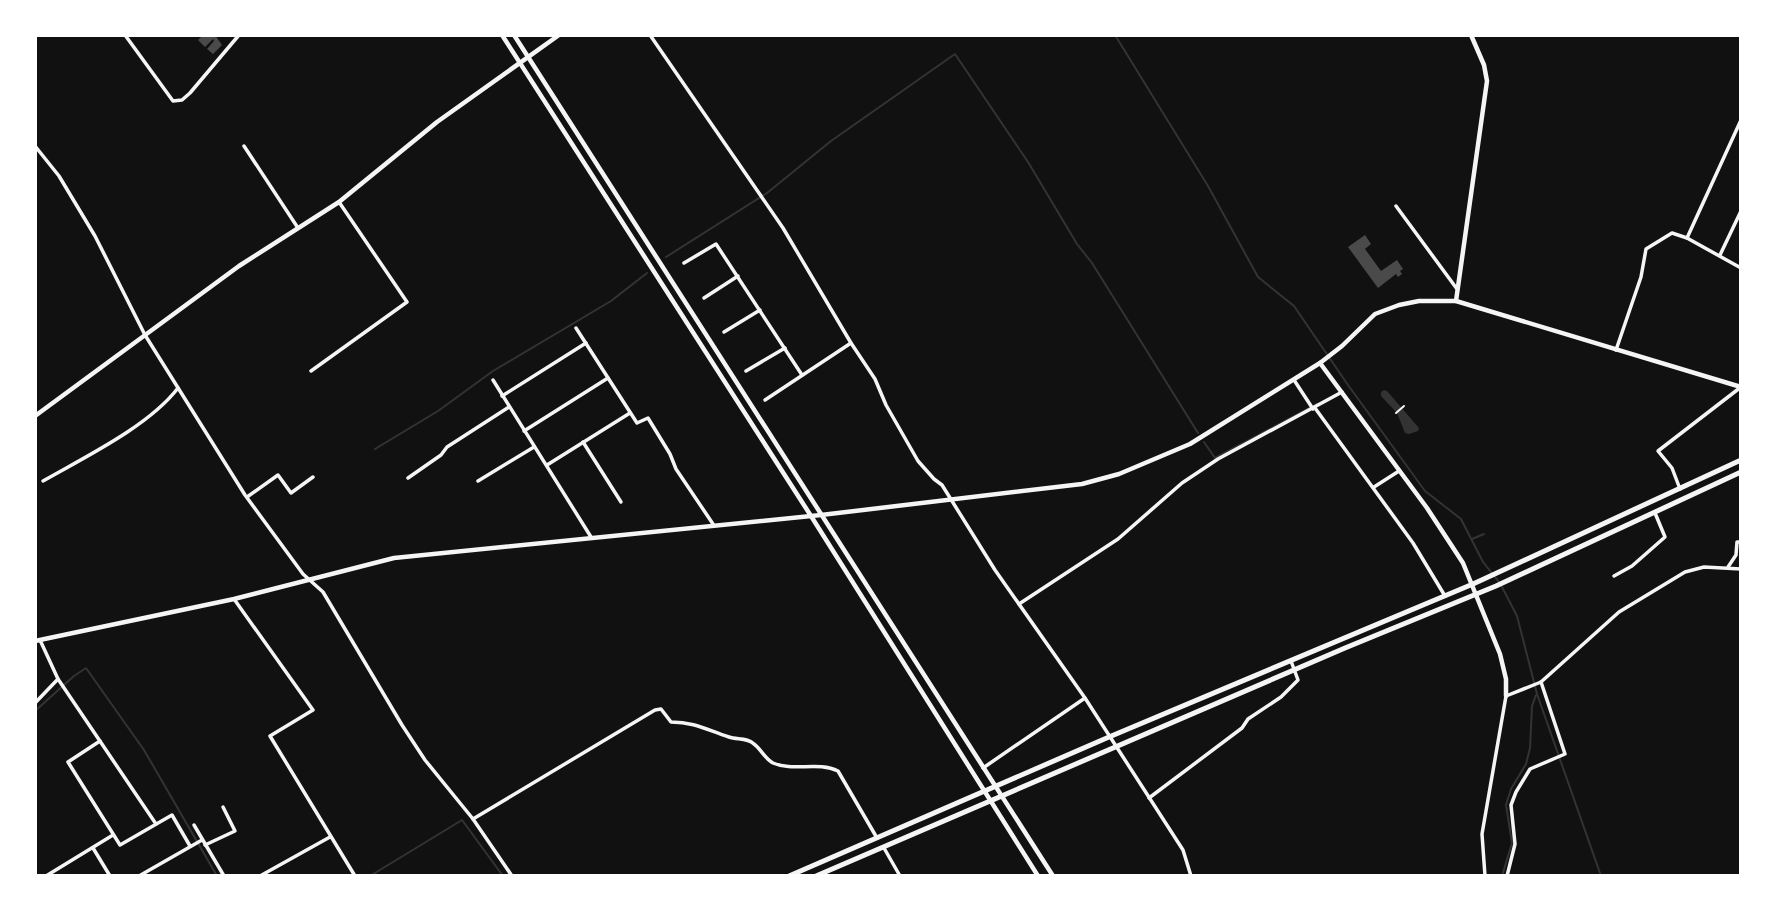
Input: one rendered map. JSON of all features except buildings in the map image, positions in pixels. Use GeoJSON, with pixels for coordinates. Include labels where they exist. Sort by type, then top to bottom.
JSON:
{"type":"FeatureCollection","features":[{"type":"Feature","properties":{"kind":"main road"},"geometry":{"type":"LineString","coordinates":[[502,35],[1038,876]]}},
{"type":"Feature","properties":{"kind":"main road"},"geometry":{"type":"LineString","coordinates":[[514,35],[1052,876]]}},
{"type":"Feature","properties":{"kind":"main road"},"geometry":{"type":"LineString","coordinates":[[35,416],[239,266],[339,202],[438,122],[559,35]]}},
{"type":"Feature","properties":{"kind":"main road"},"geometry":{"type":"LineString","coordinates":[[1456,301],[1487,81],[1484,65],[1471,35]]}},
{"type":"Feature","properties":{"kind":"main road"},"geometry":{"type":"LineString","coordinates":[[37,640],[313,581],[394,558],[821,515],[1082,484],[1119,474],[1190,444],[1334,353],[1367,321],[1387,309],[1419,301],[1456,301],[1741,387]]}},
{"type":"Feature","properties":{"kind":"main road"},"geometry":{"type":"LineString","coordinates":[[1322,361],[1451,542],[1473,584],[1500,654],[1506,679],[1506,696]]}},
{"type":"Feature","properties":{"kind":"main road"},"geometry":{"type":"LineString","coordinates":[[789,876],[1109,737],[1487,578],[1741,460]]}},
{"type":"Feature","properties":{"kind":"main road"},"geometry":{"type":"LineString","coordinates":[[816,876],[1295,670],[1477,595],[1741,471]]}},
{"type":"Feature","properties":{"kind":"street"},"geometry":{"type":"LineString","coordinates":[[125,35],[173,101],[182,100],[190,93],[239,35]]}},
{"type":"Feature","properties":{"kind":"street"},"geometry":{"type":"LineString","coordinates":[[650,35],[783,228],[875,379],[886,405],[918,461],[933,479],[942,485],[1084,698],[1183,850],[1191,876]]}},
{"type":"Feature","properties":{"kind":"street"},"geometry":{"type":"LineString","coordinates":[[1687,238],[1741,120]]}},
{"type":"Feature","properties":{"kind":"street"},"geometry":{"type":"LineString","coordinates":[[35,146],[59,176],[95,236],[145,335],[247,497],[296,565],[313,581],[338,613],[367,668],[425,760],[473,818],[512,876]]}},
{"type":"Feature","properties":{"kind":"street"},"geometry":{"type":"LineString","coordinates":[[244,146],[298,228]]}},
{"type":"Feature","properties":{"kind":"street"},"geometry":{"type":"LineString","coordinates":[[311,371],[407,302],[339,202]]}},
{"type":"Feature","properties":{"kind":"street"},"geometry":{"type":"LineString","coordinates":[[1396,206],[1458,291]]}},
{"type":"Feature","properties":{"kind":"street"},"geometry":{"type":"LineString","coordinates":[[1720,256],[1741,211]]}},
{"type":"Feature","properties":{"kind":"street"},"geometry":{"type":"LineString","coordinates":[[1616,350],[1641,277],[1646,248],[1672,233],[1687,238],[1741,268]]}},
{"type":"Feature","properties":{"kind":"street"},"geometry":{"type":"LineString","coordinates":[[684,263],[716,244],[802,375]]}},
{"type":"Feature","properties":{"kind":"street"},"geometry":{"type":"LineString","coordinates":[[704,298],[738,276]]}},
{"type":"Feature","properties":{"kind":"street"},"geometry":{"type":"LineString","coordinates":[[724,332],[760,310]]}},
{"type":"Feature","properties":{"kind":"street"},"geometry":{"type":"LineString","coordinates":[[576,328],[636,423],[648,418],[676,469],[713,524]]}},
{"type":"Feature","properties":{"kind":"street"},"geometry":{"type":"LineString","coordinates":[[502,396],[586,343]]}},
{"type":"Feature","properties":{"kind":"street"},"geometry":{"type":"LineString","coordinates":[[765,400],[851,343]]}},
{"type":"Feature","properties":{"kind":"street"},"geometry":{"type":"LineString","coordinates":[[746,371],[785,348]]}},
{"type":"Feature","properties":{"kind":"street"},"geometry":{"type":"LineString","coordinates":[[524,431],[608,378]]}},
{"type":"Feature","properties":{"kind":"street"},"geometry":{"type":"LineString","coordinates":[[493,380],[591,537]]}},
{"type":"Feature","properties":{"kind":"street"},"geometry":{"type":"LineString","coordinates":[[1294,380],[1374,487],[1413,543],[1445,596]]}},
{"type":"Feature","properties":{"kind":"street"},"geometry":{"type":"LineString","coordinates":[[1680,489],[1672,468],[1658,451],[1741,387]]}},
{"type":"Feature","properties":{"kind":"street"},"geometry":{"type":"LineString","coordinates":[[43,481],[113,440],[167,402],[178,388]]}},
{"type":"Feature","properties":{"kind":"street"},"geometry":{"type":"LineString","coordinates":[[1020,604],[1118,539],[1182,483],[1218,459],[1342,392]]}},
{"type":"Feature","properties":{"kind":"street"},"geometry":{"type":"LineString","coordinates":[[408,478],[441,455],[447,447],[509,407]]}},
{"type":"Feature","properties":{"kind":"street"},"geometry":{"type":"LineString","coordinates":[[547,465],[630,413]]}},
{"type":"Feature","properties":{"kind":"street"},"geometry":{"type":"LineString","coordinates":[[583,442],[621,502]]}},
{"type":"Feature","properties":{"kind":"street"},"geometry":{"type":"LineString","coordinates":[[478,481],[534,447]]}},
{"type":"Feature","properties":{"kind":"street"},"geometry":{"type":"LineString","coordinates":[[1374,487],[1400,471]]}},
{"type":"Feature","properties":{"kind":"street"},"geometry":{"type":"LineString","coordinates":[[247,497],[278,475],[291,492],[313,477]]}},
{"type":"Feature","properties":{"kind":"street"},"geometry":{"type":"LineString","coordinates":[[1614,576],[1632,566],[1665,537],[1655,513]]}},
{"type":"Feature","properties":{"kind":"street"},"geometry":{"type":"LineString","coordinates":[[1728,567],[1737,555],[1737,542],[1741,542]]}},
{"type":"Feature","properties":{"kind":"street"},"geometry":{"type":"LineString","coordinates":[[1485,876],[1482,834],[1506,696],[1539,682],[1619,612],[1685,572],[1704,567],[1741,569]]}},
{"type":"Feature","properties":{"kind":"street"},"geometry":{"type":"LineString","coordinates":[[234,599],[313,710],[270,736],[355,876]]}},
{"type":"Feature","properties":{"kind":"street"},"geometry":{"type":"LineString","coordinates":[[37,640],[58,679],[157,824]]}},
{"type":"Feature","properties":{"kind":"street"},"geometry":{"type":"LineString","coordinates":[[1149,798],[1242,728],[1248,719],[1281,697],[1298,680],[1291,661]]}},
{"type":"Feature","properties":{"kind":"street"},"geometry":{"type":"LineString","coordinates":[[35,703],[58,679]]}},
{"type":"Feature","properties":{"kind":"street"},"geometry":{"type":"LineString","coordinates":[[1507,876],[1515,844],[1511,805],[1516,792],[1530,769],[1565,754],[1539,682]]}},
{"type":"Feature","properties":{"kind":"street"},"geometry":{"type":"LineString","coordinates":[[983,768],[1084,698]]}},
{"type":"Feature","properties":{"kind":"street"},"geometry":{"type":"LineString","coordinates":[[473,818],[655,710],[661,709],[671,722],[688,722],[754,743],[773,763],[830,767],[838,771],[877,838]]}},
{"type":"Feature","properties":{"kind":"street"},"geometry":{"type":"LineString","coordinates":[[100,741],[68,762],[120,845],[172,815],[190,846]]}},
{"type":"Feature","properties":{"kind":"street"},"geometry":{"type":"LineString","coordinates":[[205,845],[235,831],[223,807]]}},
{"type":"Feature","properties":{"kind":"street"},"geometry":{"type":"LineString","coordinates":[[194,825],[224,876]]}},
{"type":"Feature","properties":{"kind":"street"},"geometry":{"type":"LineString","coordinates":[[46,876],[114,835]]}},
{"type":"Feature","properties":{"kind":"street"},"geometry":{"type":"LineString","coordinates":[[260,876],[330,837]]}},
{"type":"Feature","properties":{"kind":"street"},"geometry":{"type":"LineString","coordinates":[[139,876],[202,840]]}},
{"type":"Feature","properties":{"kind":"street"},"geometry":{"type":"LineString","coordinates":[[883,847],[900,876]]}},
{"type":"Feature","properties":{"kind":"street"},"geometry":{"type":"LineString","coordinates":[[93,848],[110,876]]}},
{"type":"Feature","properties":{"kind":"path"},"geometry":{"type":"LineString","coordinates":[[1396,413],[1404,406]]}},
{"type":"Feature","properties":{"kind":"shaded area"},"geometry":{"type":"Polygon","coordinates":[[[1384,390],[1419,428],[1418,431],[1405,433],[1397,413],[1381,396],[1384,390]]]}},
{"type":"Feature","properties":{"kind":"waterway"},"geometry":{"type":"LineString","coordinates":[[1115,35],[1208,186],[1258,277],[1294,306],[1425,491],[1461,519],[1483,562],[1499,582]]}},
{"type":"Feature","properties":{"kind":"waterway"},"geometry":{"type":"LineString","coordinates":[[666,257],[767,193],[831,141],[955,54],[1028,162],[1198,433]]}},
{"type":"Feature","properties":{"kind":"waterway"},"geometry":{"type":"LineString","coordinates":[[375,449],[438,411],[493,371],[611,301],[647,273]]}},
{"type":"Feature","properties":{"kind":"waterway"},"geometry":{"type":"LineString","coordinates":[[1204,442],[1215,458],[1317,404]]}},
{"type":"Feature","properties":{"kind":"waterway"},"geometry":{"type":"LineString","coordinates":[[1472,539],[1484,534]]}},
{"type":"Feature","properties":{"kind":"waterway"},"geometry":{"type":"LineString","coordinates":[[1502,587],[1517,616],[1537,694],[1601,876]]}},
{"type":"Feature","properties":{"kind":"waterway"},"geometry":{"type":"LineString","coordinates":[[35,711],[86,668],[144,750],[217,876]]}},
{"type":"Feature","properties":{"kind":"waterway"},"geometry":{"type":"LineString","coordinates":[[1502,876],[1512,843],[1506,805],[1511,789],[1526,764],[1530,748],[1532,706],[1536,695]]}},
{"type":"Feature","properties":{"kind":"waterway"},"geometry":{"type":"LineString","coordinates":[[370,876],[462,820],[503,876]]}}]}
